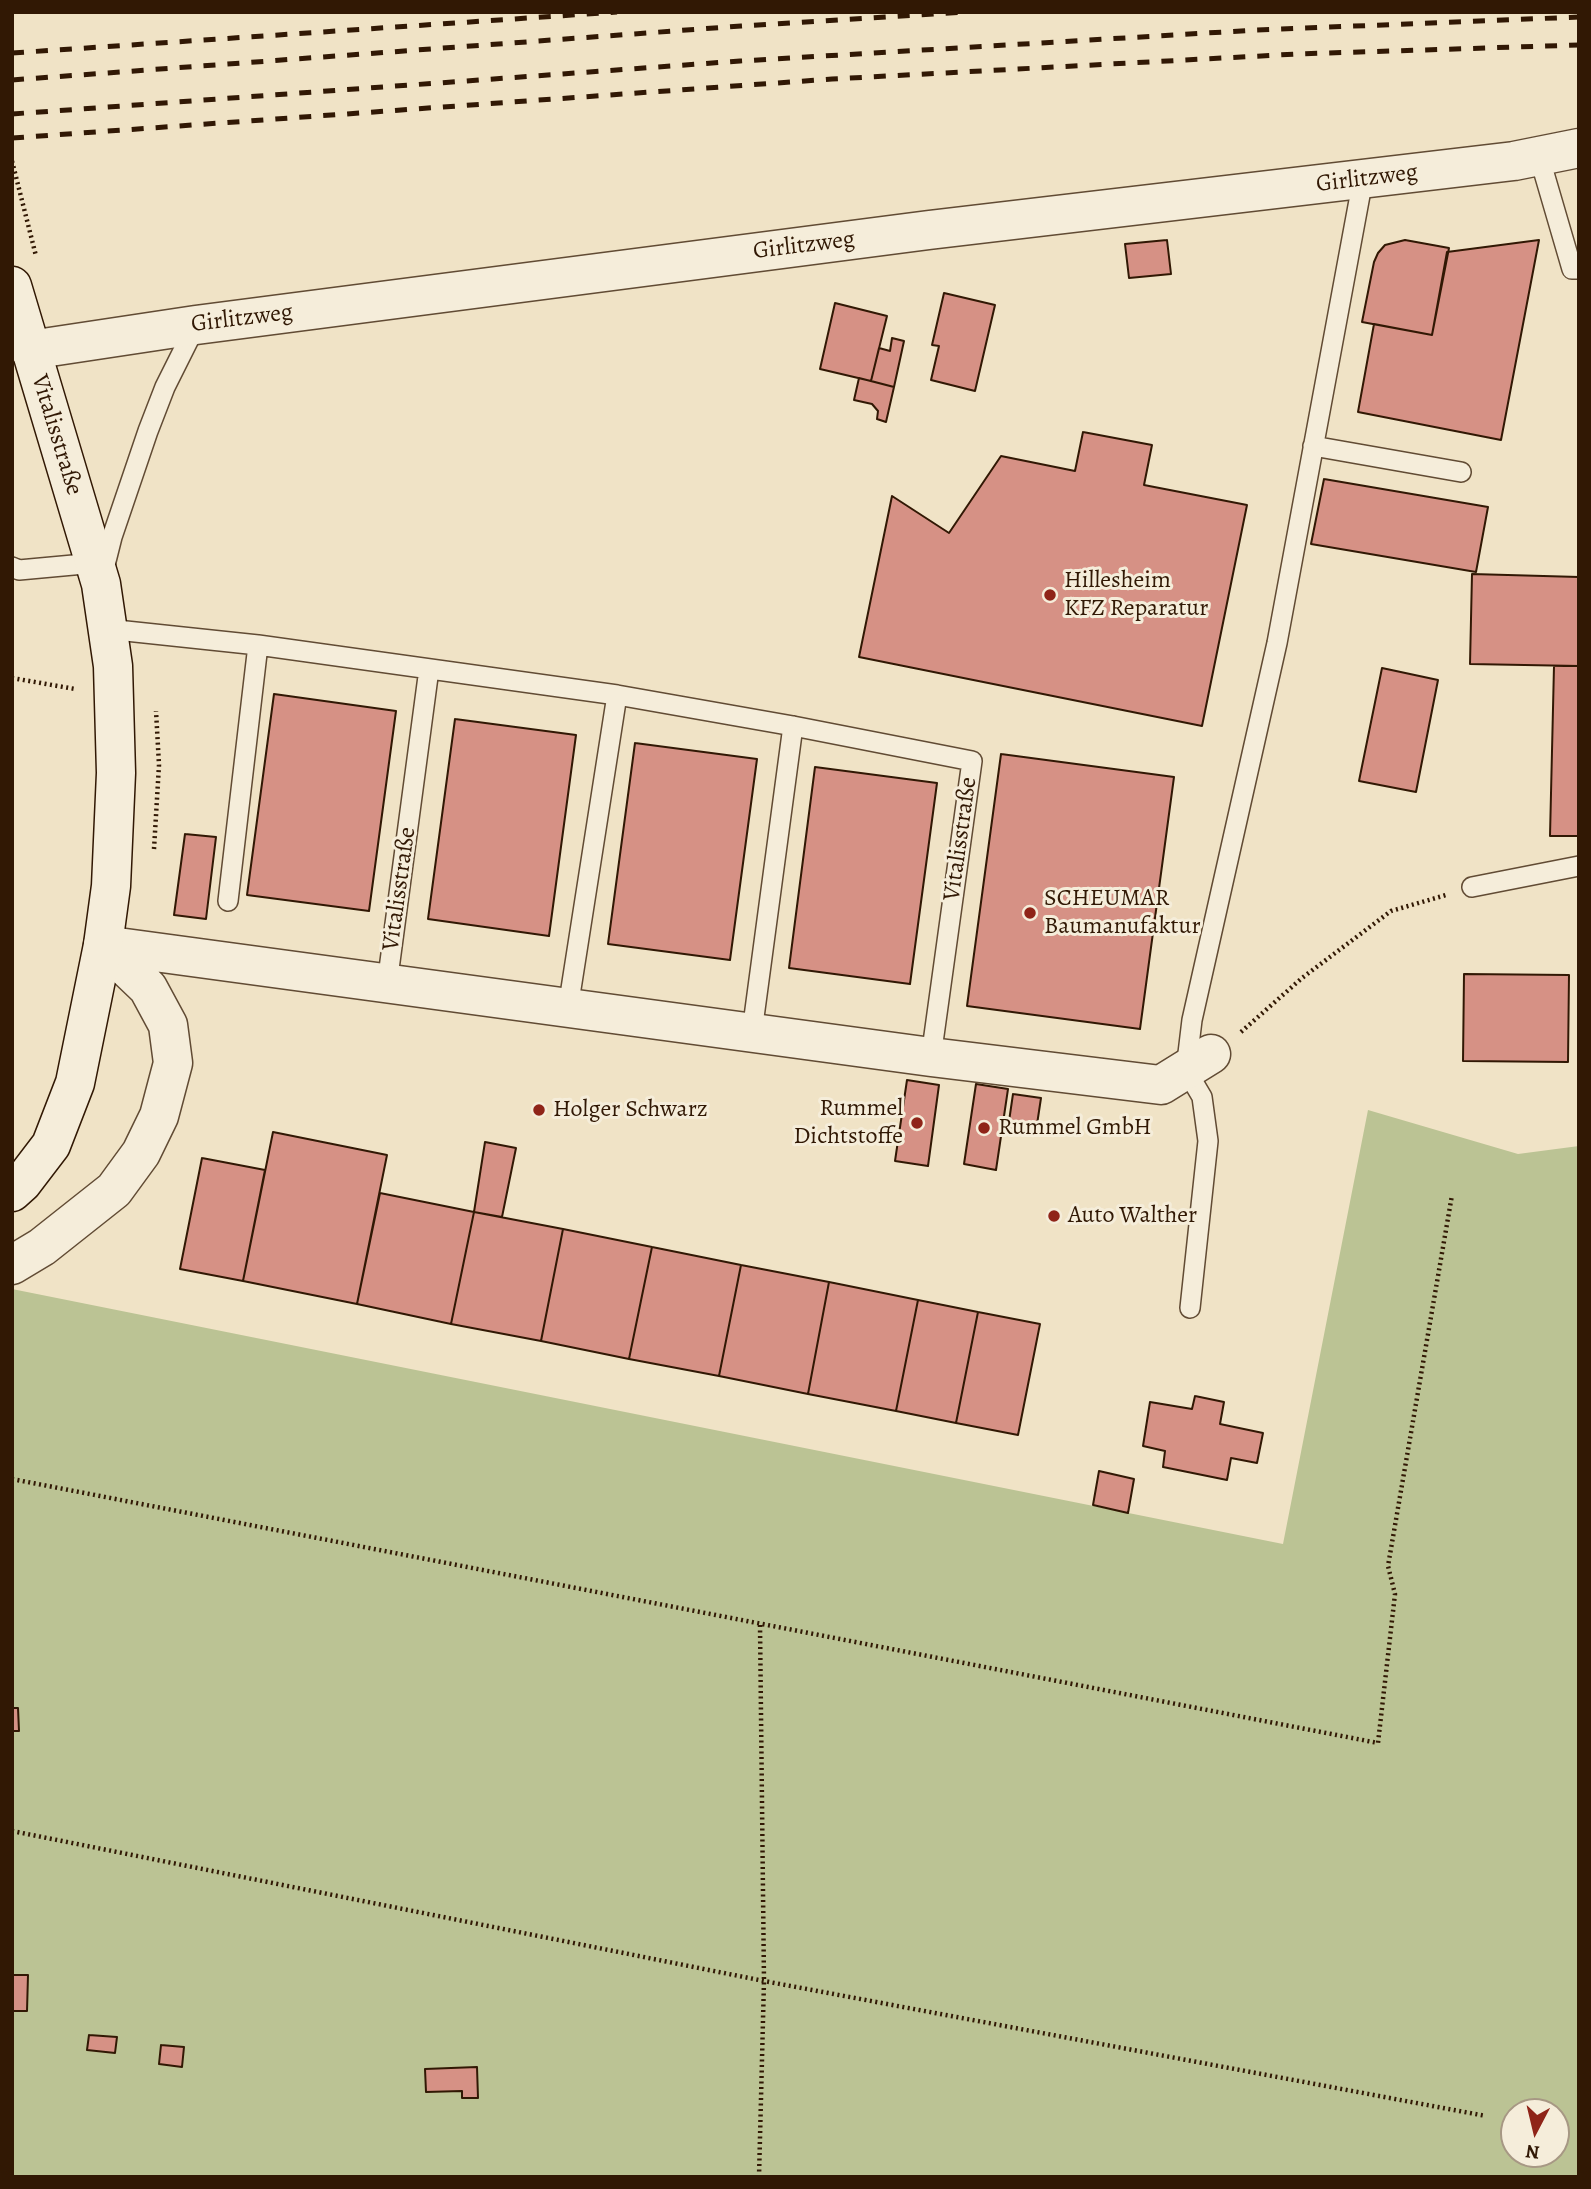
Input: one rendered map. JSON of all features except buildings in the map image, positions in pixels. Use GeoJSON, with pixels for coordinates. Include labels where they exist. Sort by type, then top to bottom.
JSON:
{"type":"FeatureCollection","features":[{"type":"Feature","properties":{"kind":"street","name":"Girlitzweg"},"geometry":{"type":"LineString","coordinates":[[30,350],[196,325],[929,230],[1514,161],[1579,148]]}},
{"type":"Feature","properties":{"kind":"street","name":"Vitalisstraße"},"geometry":{"type":"LineString","coordinates":[[12,286],[97,573],[113,666],[116,774],[111,886],[103,946],[75,1083],[51,1145],[12,1192]]}},
{"type":"Feature","properties":{"kind":"street","name":"Vitalisstraße"},"geometry":{"type":"LineString","coordinates":[[103,946],[931,1057],[1161,1085],[1199,1062]]}},
{"type":"Feature","properties":{"kind":"street"},"geometry":{"type":"LineString","coordinates":[[12,1265],[42,1247],[114,1190],[141,1153],[159,1116],[173,1063],[168,1025],[148,988],[103,946]]}},
{"type":"Feature","properties":{"kind":"lane"},"geometry":{"type":"LineString","coordinates":[[1539,156],[1572,269],[1579,269]]}},
{"type":"Feature","properties":{"kind":"lane"},"geometry":{"type":"LineString","coordinates":[[1190,1308],[1208,1140],[1192,1020],[1277,643],[1363,179]]}},
{"type":"Feature","properties":{"kind":"lane","name":"Vitalisstraße"},"geometry":{"type":"LineString","coordinates":[[97,573],[165,387],[196,325]]}},
{"type":"Feature","properties":{"kind":"lane"},"geometry":{"type":"LineString","coordinates":[[1313,446],[1461,472]]}},
{"type":"Feature","properties":{"kind":"lane"},"geometry":{"type":"LineString","coordinates":[[12,567],[19,570],[97,573]]}},
{"type":"Feature","properties":{"kind":"lane","name":"Vitalisstraße"},"geometry":{"type":"LineString","coordinates":[[107,629],[258,645],[617,695],[972,761],[931,1057]]}},
{"type":"Feature","properties":{"kind":"lane"},"geometry":{"type":"LineString","coordinates":[[228,901],[258,645]]}},
{"type":"Feature","properties":{"kind":"lane","name":"Vitalisstraße"},"geometry":{"type":"LineString","coordinates":[[387,984],[429,669]]}},
{"type":"Feature","properties":{"kind":"lane"},"geometry":{"type":"LineString","coordinates":[[568,1008],[617,695]]}},
{"type":"Feature","properties":{"kind":"lane"},"geometry":{"type":"LineString","coordinates":[[752,1032],[793,726]]}},
{"type":"Feature","properties":{"kind":"lane"},"geometry":{"type":"LineString","coordinates":[[1472,887],[1579,866]]}},
{"type":"Feature","properties":{"kind":"path"},"geometry":{"type":"LineString","coordinates":[[12,678],[114,695]]}},
{"type":"Feature","properties":{"kind":"path"},"geometry":{"type":"LineString","coordinates":[[12,1479],[1378,1743],[1395,1594],[1388,1566],[1452,1195]]}},
{"type":"Feature","properties":{"kind":"path"},"geometry":{"type":"LineString","coordinates":[[759,2177],[764,1982],[760,1625]]}},
{"type":"Feature","properties":{"kind":"path"},"geometry":{"type":"LineString","coordinates":[[12,1831],[764,1982],[1486,2116]]}},
{"type":"Feature","properties":{"kind":"green space"},"geometry":{"type":"Polygon","coordinates":[[[1368,1110],[1518,1154],[1579,1146],[1579,2177],[12,2177],[12,1289],[1283,1544],[1368,1110]]]}},
{"type":"Feature","properties":{"kind":"railway"},"geometry":{"type":"LineString","coordinates":[[12,53],[617,12]]}},
{"type":"Feature","properties":{"kind":"railway"},"geometry":{"type":"LineString","coordinates":[[12,80],[965,12]]}},
{"type":"Feature","properties":{"kind":"railway"},"geometry":{"type":"LineString","coordinates":[[12,114],[740,61],[1257,30],[1579,17]]}},
{"type":"Feature","properties":{"kind":"railway"},"geometry":{"type":"LineString","coordinates":[[12,138],[832,79],[1297,54],[1579,45]]}},
{"type":"Feature","properties":{"kind":"place","name":"Hillesheim KFZ Reparatur"},"geometry":{"type":"Point","coordinates":[1050,595]}},
{"type":"Feature","properties":{"kind":"place","name":"SCHEUMAR Baumanufaktur"},"geometry":{"type":"Point","coordinates":[1030,913]}},
{"type":"Feature","properties":{"kind":"place","name":"Holger Schwarz"},"geometry":{"type":"Point","coordinates":[539,1110]}},
{"type":"Feature","properties":{"kind":"place","name":"Rummel Dichtstoffe"},"geometry":{"type":"Point","coordinates":[917,1123]}},
{"type":"Feature","properties":{"kind":"place","name":"Rummel GmbH"},"geometry":{"type":"Point","coordinates":[984,1128]}},
{"type":"Feature","properties":{"kind":"place","name":"Auto Walther"},"geometry":{"type":"Point","coordinates":[1054,1216]}}]}
